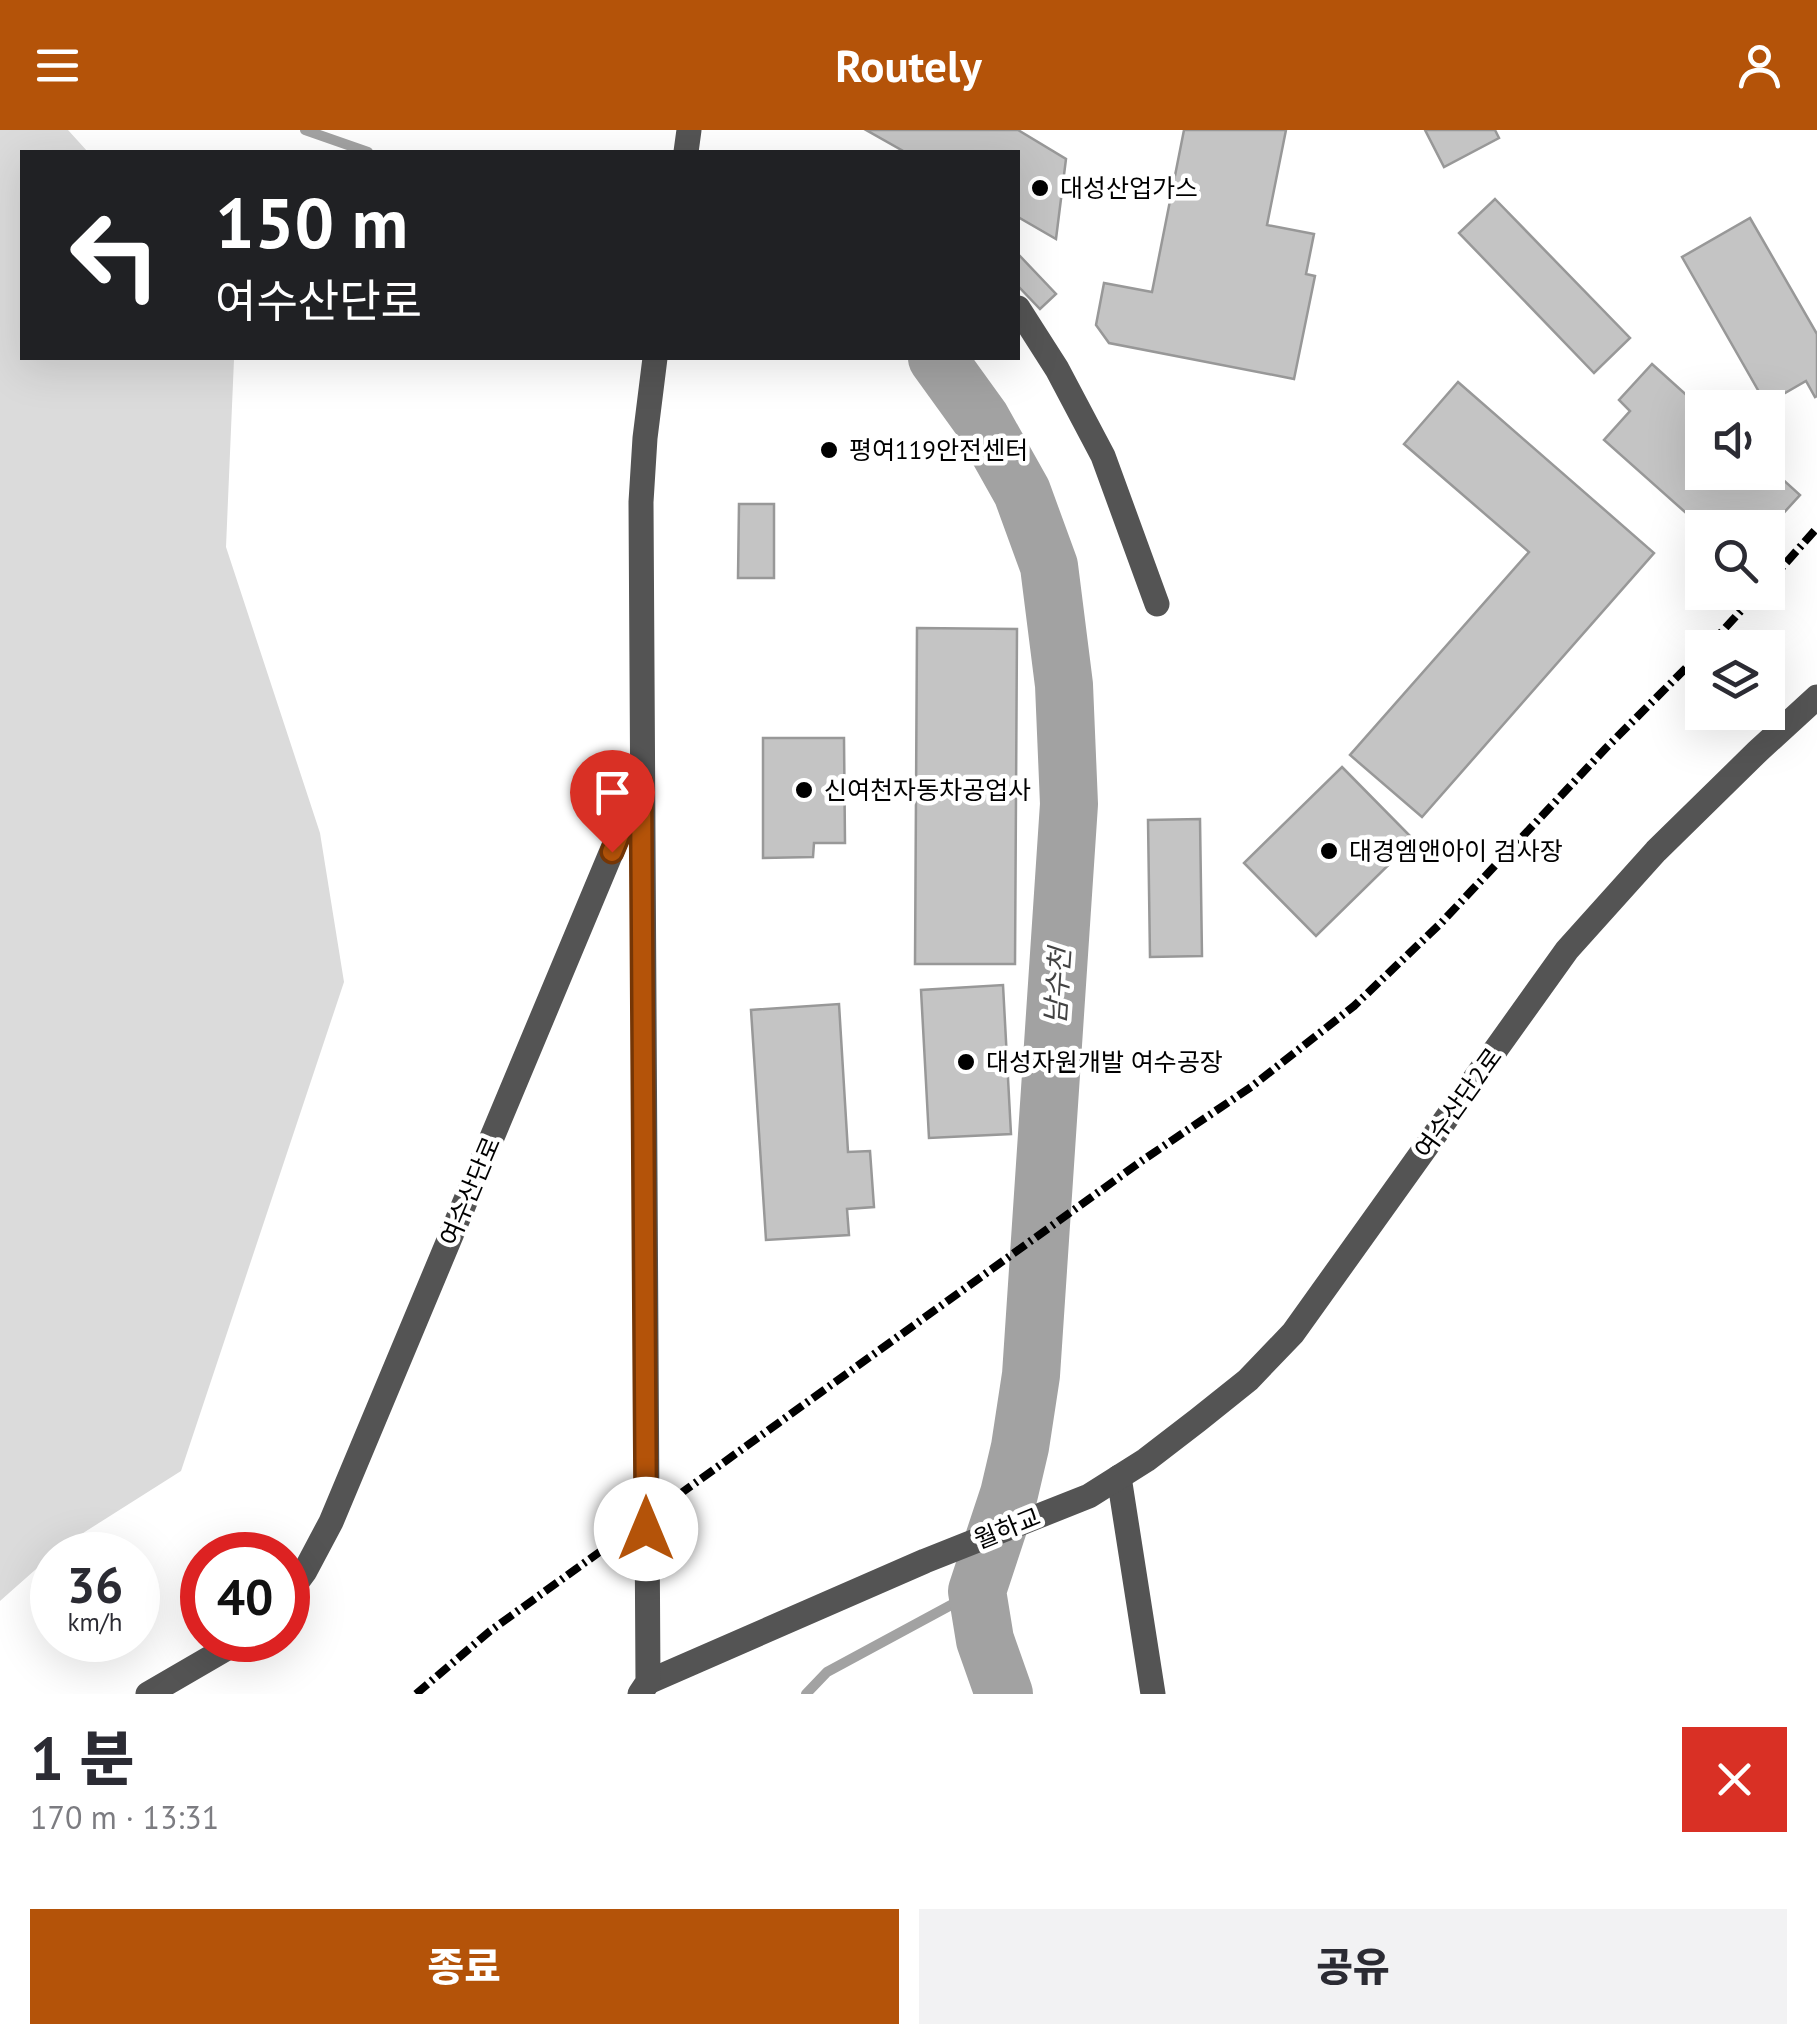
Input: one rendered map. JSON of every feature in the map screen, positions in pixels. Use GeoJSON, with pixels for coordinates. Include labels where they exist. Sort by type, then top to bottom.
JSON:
{"type":"FeatureCollection","features":[{"type":"Feature","properties":{"kind":"street"},"geometry":{"type":"LineString","coordinates":[[1020,311],[1103,456],[1158,604]]}},
{"type":"Feature","properties":{"kind":"street","name":"여수산단로"},"geometry":{"type":"LineString","coordinates":[[644,1688],[641,502],[655,360]]}},
{"type":"Feature","properties":{"kind":"street","name":"여수산단2로"},"geometry":{"type":"LineString","coordinates":[[1089,1496],[1146,1460],[1248,1380],[1293,1333],[1567,950],[1656,851],[1817,697]]}},
{"type":"Feature","properties":{"kind":"street","name":"여수산단로"},"geometry":{"type":"LineString","coordinates":[[310,1562],[331,1522],[641,782]]}},
{"type":"Feature","properties":{"kind":"street"},"geometry":{"type":"LineString","coordinates":[[1119,1477],[1153,1694]]}},
{"type":"Feature","properties":{"kind":"street","name":"월하교"},"geometry":{"type":"LineString","coordinates":[[644,1688],[925,1561],[1089,1496]]}},
{"type":"Feature","properties":{"kind":"street"},"geometry":{"type":"LineString","coordinates":[[148,1694],[203,1662]]}},
{"type":"Feature","properties":{"kind":"shaded area"},"geometry":{"type":"Polygon","coordinates":[[[0,130],[68,130],[86,150],[20,150],[20,360],[234,360],[226,547],[320,833],[344,982],[181,1471],[85,1532],[30,1532],[30,1574],[0,1601],[0,130]]]}},
{"type":"Feature","properties":{"kind":"building","name":"대성산업가스"},"geometry":{"type":"Polygon","coordinates":[[[866,130],[1018,130],[1066,159],[1056,239],[1020,218],[1020,150],[901,150],[866,130]]]}},
{"type":"Feature","properties":{"kind":"building"},"geometry":{"type":"Polygon","coordinates":[[[1184,130],[1286,130],[1267,225],[1314,234],[1306,274],[1315,276],[1294,379],[1109,343],[1096,325],[1104,283],[1152,292],[1184,130]]]}},
{"type":"Feature","properties":{"kind":"building"},"geometry":{"type":"Polygon","coordinates":[[[1425,130],[1495,130],[1499,138],[1444,167],[1425,130]]]}},
{"type":"Feature","properties":{"kind":"building"},"geometry":{"type":"Polygon","coordinates":[[[1495,199],[1630,338],[1594,373],[1459,233],[1495,199]]]}},
{"type":"Feature","properties":{"kind":"building"},"geometry":{"type":"Polygon","coordinates":[[[1750,218],[1817,334],[1817,396],[1806,381],[1785,393],[1785,390],[1758,390],[1682,257],[1750,218]]]}},
{"type":"Feature","properties":{"kind":"building"},"geometry":{"type":"Polygon","coordinates":[[[1020,256],[1056,294],[1040,309],[1020,288],[1020,256]]]}},
{"type":"Feature","properties":{"kind":"building"},"geometry":{"type":"Polygon","coordinates":[[[1652,364],[1685,394],[1685,490],[1785,490],[1785,481],[1800,495],[1785,512],[1685,512],[1604,440],[1630,411],[1619,400],[1652,364]]]}},
{"type":"Feature","properties":{"kind":"building"},"geometry":{"type":"Polygon","coordinates":[[[1458,382],[1654,553],[1422,817],[1350,755],[1529,552],[1404,444],[1458,382]]]}},
{"type":"Feature","properties":{"kind":"building"},"geometry":{"type":"Polygon","coordinates":[[[739,504],[774,504],[774,578],[738,578],[739,504]]]}},
{"type":"Feature","properties":{"kind":"building"},"geometry":{"type":"Polygon","coordinates":[[[917,628],[1017,629],[1015,964],[915,964],[917,628]]]}},
{"type":"Feature","properties":{"kind":"building","name":"신여천자동차공업사"},"geometry":{"type":"Polygon","coordinates":[[[763,738],[844,738],[845,843],[814,843],[813,857],[763,858],[763,738]]]}},
{"type":"Feature","properties":{"kind":"building","name":"대경엠앤아이 검사장"},"geometry":{"type":"Polygon","coordinates":[[[1342,767],[1414,840],[1316,936],[1244,863],[1342,767]]]}},
{"type":"Feature","properties":{"kind":"building"},"geometry":{"type":"Polygon","coordinates":[[[1200,819],[1202,956],[1150,957],[1148,820],[1200,819]]]}},
{"type":"Feature","properties":{"kind":"building","name":"대성자원개발 여수공장"},"geometry":{"type":"Polygon","coordinates":[[[1003,985],[1011,1134],[929,1138],[921,990],[1003,985]]]}},
{"type":"Feature","properties":{"kind":"building"},"geometry":{"type":"Polygon","coordinates":[[[839,1004],[848,1152],[870,1151],[874,1207],[847,1209],[849,1235],[766,1240],[751,1010],[839,1004]]]}},
{"type":"Feature","properties":{"kind":"waterway","name":"남수천"},"geometry":{"type":"LineString","coordinates":[[305,130],[362,150]]}},
{"type":"Feature","properties":{"kind":"waterway","name":"남수천"},"geometry":{"type":"LineString","coordinates":[[938,360],[981,419],[1022,492],[1049,566],[1064,685],[1069,804],[1031,1375],[1009,1494],[977,1591],[985,1640],[1004,1694]]}},
{"type":"Feature","properties":{"kind":"waterway"},"geometry":{"type":"LineString","coordinates":[[806,1694],[827,1672],[977,1591]]}},
{"type":"Feature","properties":{"kind":"railway"},"geometry":{"type":"LineString","coordinates":[[1785,564],[1817,528]]}},
{"type":"Feature","properties":{"kind":"railway"},"geometry":{"type":"LineString","coordinates":[[1723,630],[1742,610]]}},
{"type":"Feature","properties":{"kind":"railway"},"geometry":{"type":"LineString","coordinates":[[416,1694],[490,1631],[1143,1160],[1251,1087],[1354,1006],[1441,923],[1685,669]]}},
{"type":"Feature","properties":{"kind":"place","name":"대성산업가스"},"geometry":{"type":"Point","coordinates":[1040,188]}},
{"type":"Feature","properties":{"kind":"place","name":"평여119안전센터"},"geometry":{"type":"Point","coordinates":[829,450]}},
{"type":"Feature","properties":{"kind":"place","name":"신여천자동차공업사"},"geometry":{"type":"Point","coordinates":[804,790]}},
{"type":"Feature","properties":{"kind":"place","name":"대경엠앤아이 검사장"},"geometry":{"type":"Point","coordinates":[1329,851]}},
{"type":"Feature","properties":{"kind":"place","name":"대성자원개발 여수공장"},"geometry":{"type":"Point","coordinates":[966,1062]}},
{"type":"Feature","properties":{"kind":"route"},"geometry":{"type":"LineString","coordinates":[[612,852],[641,782],[646,1529]]}}]}
